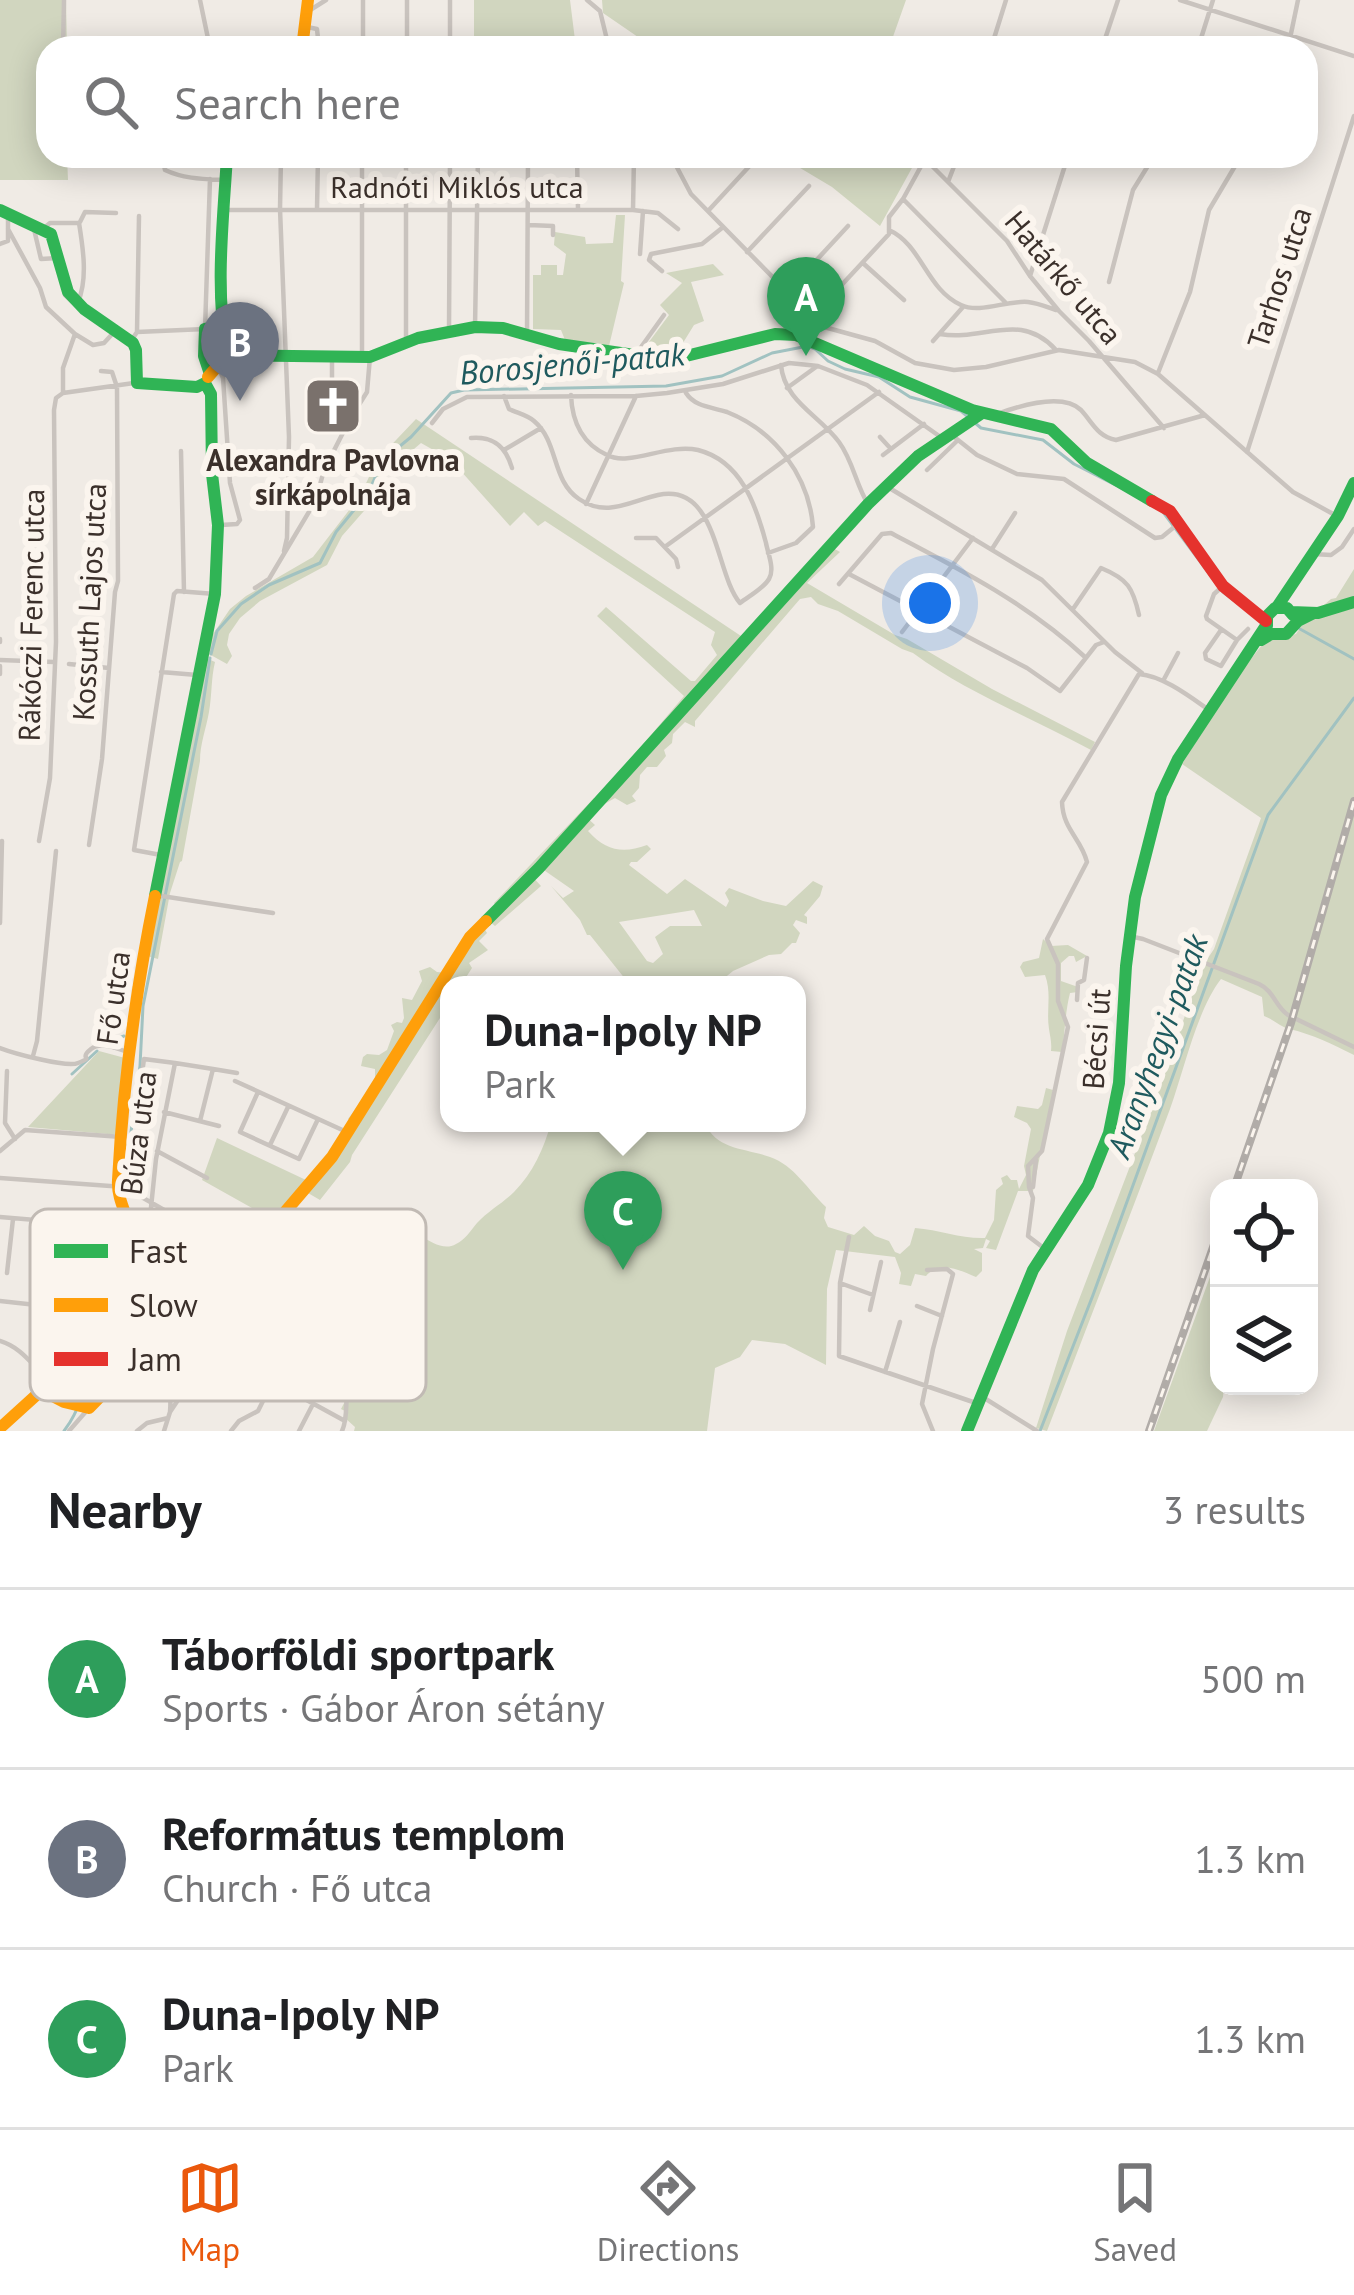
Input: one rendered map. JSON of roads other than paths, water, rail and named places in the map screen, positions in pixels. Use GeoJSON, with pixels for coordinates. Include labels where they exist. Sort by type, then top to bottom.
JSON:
{"type":"FeatureCollection","features":[{"type":"Feature","properties":{"kind":"street"},"geometry":{"type":"LineString","coordinates":[[63,36],[64,0]]}},
{"type":"Feature","properties":{"kind":"street"},"geometry":{"type":"LineString","coordinates":[[200,0],[208,36]]}},
{"type":"Feature","properties":{"kind":"street"},"geometry":{"type":"LineString","coordinates":[[306,13],[326,0]]}},
{"type":"Feature","properties":{"kind":"street"},"geometry":{"type":"LineString","coordinates":[[363,0],[363,36]]}},
{"type":"Feature","properties":{"kind":"street"},"geometry":{"type":"LineString","coordinates":[[406,36],[407,0]]}},
{"type":"Feature","properties":{"kind":"street"},"geometry":{"type":"LineString","coordinates":[[450,0],[450,36]]}},
{"type":"Feature","properties":{"kind":"street"},"geometry":{"type":"LineString","coordinates":[[587,0],[601,11],[606,36]]}},
{"type":"Feature","properties":{"kind":"street"},"geometry":{"type":"LineString","coordinates":[[996,36],[1006,0]]}},
{"type":"Feature","properties":{"kind":"street"},"geometry":{"type":"LineString","coordinates":[[1106,36],[1118,0]]}},
{"type":"Feature","properties":{"kind":"street"},"geometry":{"type":"LineString","coordinates":[[1180,0],[1284,36]]}},
{"type":"Feature","properties":{"kind":"street"},"geometry":{"type":"LineString","coordinates":[[1202,36],[1213,0]]}},
{"type":"Feature","properties":{"kind":"street"},"geometry":{"type":"LineString","coordinates":[[1290,36],[1298,0]]}},
{"type":"Feature","properties":{"kind":"street"},"geometry":{"type":"LineString","coordinates":[[1318,46],[1354,56]]}},
{"type":"Feature","properties":{"kind":"street","name":"Tarhos utca"},"geometry":{"type":"LineString","coordinates":[[1247,452],[1354,116]]}},
{"type":"Feature","properties":{"kind":"street"},"geometry":{"type":"LineString","coordinates":[[165,168],[225,180]]}},
{"type":"Feature","properties":{"kind":"street","name":"Fő utca"},"geometry":{"type":"LineString","coordinates":[[122,1209],[117,1186],[140,976],[161,896],[163,856],[215,594],[214,374],[221,326],[226,168]]}},
{"type":"Feature","properties":{"kind":"street"},"geometry":{"type":"LineString","coordinates":[[281,168],[289,437],[284,550]]}},
{"type":"Feature","properties":{"kind":"street"},"geometry":{"type":"LineString","coordinates":[[317,209],[318,168]]}},
{"type":"Feature","properties":{"kind":"street"},"geometry":{"type":"LineString","coordinates":[[255,588],[269,578],[316,500],[324,470],[368,392],[362,168]]}},
{"type":"Feature","properties":{"kind":"street"},"geometry":{"type":"LineString","coordinates":[[406,168],[406,343]]}},
{"type":"Feature","properties":{"kind":"street"},"geometry":{"type":"LineString","coordinates":[[449,331],[450,168]]}},
{"type":"Feature","properties":{"kind":"street"},"geometry":{"type":"LineString","coordinates":[[475,327],[478,168]]}},
{"type":"Feature","properties":{"kind":"street"},"geometry":{"type":"LineString","coordinates":[[527,335],[528,168]]}},
{"type":"Feature","properties":{"kind":"street"},"geometry":{"type":"LineString","coordinates":[[577,168],[578,209]]}},
{"type":"Feature","properties":{"kind":"street"},"geometry":{"type":"LineString","coordinates":[[633,210],[634,168]]}},
{"type":"Feature","properties":{"kind":"street"},"geometry":{"type":"LineString","coordinates":[[677,168],[691,194],[809,319],[917,360],[964,370],[1056,350],[1135,362],[1158,374],[1293,492],[1338,516]]}},
{"type":"Feature","properties":{"kind":"street"},"geometry":{"type":"LineString","coordinates":[[708,211],[747,168]]}},
{"type":"Feature","properties":{"kind":"street"},"geometry":{"type":"LineString","coordinates":[[796,334],[889,234],[889,217],[920,168]]}},
{"type":"Feature","properties":{"kind":"street","name":"Határkő utca"},"geometry":{"type":"LineString","coordinates":[[934,168],[1007,241],[1059,311],[1164,428]]}},
{"type":"Feature","properties":{"kind":"street"},"geometry":{"type":"LineString","coordinates":[[948,182],[953,168]]}},
{"type":"Feature","properties":{"kind":"street"},"geometry":{"type":"LineString","coordinates":[[1030,276],[1064,168]]}},
{"type":"Feature","properties":{"kind":"street"},"geometry":{"type":"LineString","coordinates":[[1109,282],[1133,190],[1147,168]]}},
{"type":"Feature","properties":{"kind":"street"},"geometry":{"type":"LineString","coordinates":[[1158,374],[1190,292],[1209,210],[1234,168]]}},
{"type":"Feature","properties":{"kind":"street"},"geometry":{"type":"LineString","coordinates":[[210,179],[204,356],[214,374]]}},
{"type":"Feature","properties":{"kind":"street"},"geometry":{"type":"LineString","coordinates":[[747,253],[808,186]]}},
{"type":"Feature","properties":{"kind":"street"},"geometry":{"type":"LineString","coordinates":[[903,199],[1006,302]]}},
{"type":"Feature","properties":{"kind":"street","name":"Radnóti Miklós utca"},"geometry":{"type":"LineString","coordinates":[[223,210],[633,210],[654,212],[678,229]]}},
{"type":"Feature","properties":{"kind":"street"},"geometry":{"type":"LineString","coordinates":[[640,254],[643,211]]}},
{"type":"Feature","properties":{"kind":"street"},"geometry":{"type":"LineString","coordinates":[[79,303],[84,266],[80,223],[85,212],[116,213]]}},
{"type":"Feature","properties":{"kind":"street"},"geometry":{"type":"LineString","coordinates":[[136,383],[139,216]]}},
{"type":"Feature","properties":{"kind":"street"},"geometry":{"type":"LineString","coordinates":[[5,219],[38,226],[52,236],[66,287],[96,321],[115,331],[134,336],[221,326]]}},
{"type":"Feature","properties":{"kind":"street"},"geometry":{"type":"LineString","coordinates":[[5,219],[46,307],[75,334],[97,346],[115,331]]}},
{"type":"Feature","properties":{"kind":"street"},"geometry":{"type":"LineString","coordinates":[[0,244],[8,241],[5,219]]}},
{"type":"Feature","properties":{"kind":"street"},"geometry":{"type":"LineString","coordinates":[[38,226],[80,223]]}},
{"type":"Feature","properties":{"kind":"street"},"geometry":{"type":"LineString","coordinates":[[529,225],[553,226],[553,235]]}},
{"type":"Feature","properties":{"kind":"street"},"geometry":{"type":"LineString","coordinates":[[786,292],[848,226]]}},
{"type":"Feature","properties":{"kind":"street"},"geometry":{"type":"LineString","coordinates":[[662,272],[649,260],[651,254],[702,244],[722,227]]}},
{"type":"Feature","properties":{"kind":"street"},"geometry":{"type":"LineString","coordinates":[[889,230],[908,242],[924,271],[963,307],[1030,302],[1059,311]]}},
{"type":"Feature","properties":{"kind":"street"},"geometry":{"type":"LineString","coordinates":[[862,263],[904,300]]}},
{"type":"Feature","properties":{"kind":"street"},"geometry":{"type":"LineString","coordinates":[[933,341],[963,307]]}},
{"type":"Feature","properties":{"kind":"street"},"geometry":{"type":"LineString","coordinates":[[634,357],[664,315]]}},
{"type":"Feature","properties":{"kind":"street"},"geometry":{"type":"LineString","coordinates":[[62,393],[136,383],[197,387],[214,374],[287,355],[366,357],[475,327],[503,328],[634,357],[682,357],[775,334],[796,334],[980,417],[1051,429],[1087,464],[1166,507],[1179,520],[1220,588],[1250,607],[1279,617],[1354,602]]}},
{"type":"Feature","properties":{"kind":"street"},"geometry":{"type":"LineString","coordinates":[[940,334],[1024,330],[1045,338],[1056,350]]}},
{"type":"Feature","properties":{"kind":"street","name":"Rákóczi Ferenc utca"},"geometry":{"type":"LineString","coordinates":[[39,841],[50,778],[57,537],[54,410],[75,334]]}},
{"type":"Feature","properties":{"kind":"street"},"geometry":{"type":"LineString","coordinates":[[332,356],[332,392]]}},
{"type":"Feature","properties":{"kind":"street"},"geometry":{"type":"LineString","coordinates":[[781,364],[787,388],[847,455],[868,504]]}},
{"type":"Feature","properties":{"kind":"street"},"geometry":{"type":"LineString","coordinates":[[432,423],[460,399],[636,396],[723,384],[781,364],[818,366],[879,392],[924,424],[1017,474],[1064,479],[1155,538],[1173,528]]}},
{"type":"Feature","properties":{"kind":"street"},"geometry":{"type":"LineString","coordinates":[[787,388],[818,366]]}},
{"type":"Feature","properties":{"kind":"street"},"geometry":{"type":"LineString","coordinates":[[101,371],[112,372],[118,387]]}},
{"type":"Feature","properties":{"kind":"street","name":"Fő utca"},"geometry":{"type":"LineString","coordinates":[[214,374],[226,411],[230,483],[239,520],[218,525]]}},
{"type":"Feature","properties":{"kind":"street","name":"Kossuth Lajos utca"},"geometry":{"type":"LineString","coordinates":[[89,844],[101,773],[118,581],[118,387]]}},
{"type":"Feature","properties":{"kind":"street"},"geometry":{"type":"LineString","coordinates":[[686,391],[693,403],[754,426],[788,458],[804,487],[813,527],[796,543],[768,553]]}},
{"type":"Feature","properties":{"kind":"street"},"geometry":{"type":"LineString","coordinates":[[666,546],[879,392]]}},
{"type":"Feature","properties":{"kind":"street"},"geometry":{"type":"LineString","coordinates":[[504,397],[509,409],[541,428],[565,485],[586,504],[603,509],[670,494],[682,497],[705,518],[729,586],[740,603],[770,576],[758,515],[730,467],[699,450],[673,448],[620,460],[608,456],[584,439],[571,395]]}},
{"type":"Feature","properties":{"kind":"street"},"geometry":{"type":"LineString","coordinates":[[586,504],[636,396]]}},
{"type":"Feature","properties":{"kind":"street"},"geometry":{"type":"LineString","coordinates":[[446,976],[470,937],[539,868],[868,504],[950,437],[980,417],[1061,401],[1078,408],[1098,432],[1112,440],[1205,415]]}},
{"type":"Feature","properties":{"kind":"street"},"geometry":{"type":"LineString","coordinates":[[883,455],[924,424]]}},
{"type":"Feature","properties":{"kind":"street"},"geometry":{"type":"LineString","coordinates":[[504,450],[541,428]]}},
{"type":"Feature","properties":{"kind":"street"},"geometry":{"type":"LineString","coordinates":[[880,437],[891,449]]}},
{"type":"Feature","properties":{"kind":"street"},"geometry":{"type":"LineString","coordinates":[[927,470],[950,437]]}},
{"type":"Feature","properties":{"kind":"street"},"geometry":{"type":"LineString","coordinates":[[471,438],[492,440],[504,450],[512,468]]}},
{"type":"Feature","properties":{"kind":"street"},"geometry":{"type":"LineString","coordinates":[[181,451],[184,592]]}},
{"type":"Feature","properties":{"kind":"street","name":"Bécsi út"},"geometry":{"type":"LineString","coordinates":[[967,1431],[1023,1291],[1094,1173],[1114,1117],[1129,936],[1157,804],[1209,710],[1279,617],[1291,588],[1354,483]]}},
{"type":"Feature","properties":{"kind":"street"},"geometry":{"type":"LineString","coordinates":[[886,486],[1042,580],[1142,673],[1209,710]]}},
{"type":"Feature","properties":{"kind":"street"},"geometry":{"type":"LineString","coordinates":[[992,549],[1015,513]]}},
{"type":"Feature","properties":{"kind":"street"},"geometry":{"type":"LineString","coordinates":[[1313,554],[1331,555],[1354,529]]}},
{"type":"Feature","properties":{"kind":"street"},"geometry":{"type":"LineString","coordinates":[[839,584],[886,532],[953,565],[1054,628],[1087,658]]}},
{"type":"Feature","properties":{"kind":"street"},"geometry":{"type":"LineString","coordinates":[[636,538],[656,538],[678,567]]}},
{"type":"Feature","properties":{"kind":"street"},"geometry":{"type":"LineString","coordinates":[[902,632],[973,538]]}},
{"type":"Feature","properties":{"kind":"street"},"geometry":{"type":"LineString","coordinates":[[1073,609],[1101,568],[1128,584],[1139,615]]}},
{"type":"Feature","properties":{"kind":"street"},"geometry":{"type":"LineString","coordinates":[[849,574],[1027,668],[1060,691],[1096,645],[1104,642]]}},
{"type":"Feature","properties":{"kind":"street"},"geometry":{"type":"LineString","coordinates":[[1220,588],[1206,616],[1237,640]]}},
{"type":"Feature","properties":{"kind":"street"},"geometry":{"type":"LineString","coordinates":[[163,856],[134,850],[174,594],[215,594]]}},
{"type":"Feature","properties":{"kind":"street"},"geometry":{"type":"LineString","coordinates":[[1221,630],[1205,653],[1221,666],[1248,629]]}},
{"type":"Feature","properties":{"kind":"street"},"geometry":{"type":"LineString","coordinates":[[1163,682],[1178,653]]}},
{"type":"Feature","properties":{"kind":"street"},"geometry":{"type":"LineString","coordinates":[[0,667],[54,662]]}},
{"type":"Feature","properties":{"kind":"street"},"geometry":{"type":"LineString","coordinates":[[69,664],[110,668]]}},
{"type":"Feature","properties":{"kind":"street"},"geometry":{"type":"LineString","coordinates":[[161,672],[197,676]]}},
{"type":"Feature","properties":{"kind":"street"},"geometry":{"type":"LineString","coordinates":[[1033,1187],[1068,1027],[1058,1001],[1058,964],[1047,939],[1087,862],[1066,824],[1063,802],[1142,673]]}},
{"type":"Feature","properties":{"kind":"street"},"geometry":{"type":"LineString","coordinates":[[0,923],[2,842]]}},
{"type":"Feature","properties":{"kind":"street"},"geometry":{"type":"LineString","coordinates":[[33,1056],[56,851]]}},
{"type":"Feature","properties":{"kind":"street"},"geometry":{"type":"LineString","coordinates":[[161,896],[273,914]]}},
{"type":"Feature","properties":{"kind":"street"},"geometry":{"type":"LineString","coordinates":[[1129,936],[1266,988],[1288,1015],[1354,1047]]}},
{"type":"Feature","properties":{"kind":"street"},"geometry":{"type":"LineString","coordinates":[[1059,976],[1078,983],[1084,980],[1088,958]]}},
{"type":"Feature","properties":{"kind":"street"},"geometry":{"type":"LineString","coordinates":[[1077,1000],[1078,983]]}},
{"type":"Feature","properties":{"kind":"street"},"geometry":{"type":"LineString","coordinates":[[287,1209],[349,1133],[440,986]]}},
{"type":"Feature","properties":{"kind":"street"},"geometry":{"type":"LineString","coordinates":[[0,1048],[69,1065],[81,1062],[97,1046],[130,1053]]}},
{"type":"Feature","properties":{"kind":"street","name":"Búza utca"},"geometry":{"type":"LineString","coordinates":[[136,1118],[145,1059],[175,1063],[151,1209]]}},
{"type":"Feature","properties":{"kind":"street"},"geometry":{"type":"LineString","coordinates":[[175,1063],[236,1077],[258,1092],[349,1133]]}},
{"type":"Feature","properties":{"kind":"street"},"geometry":{"type":"LineString","coordinates":[[7,1070],[5,1123],[15,1139]]}},
{"type":"Feature","properties":{"kind":"street"},"geometry":{"type":"LineString","coordinates":[[200,1121],[213,1070]]}},
{"type":"Feature","properties":{"kind":"street"},"geometry":{"type":"LineString","coordinates":[[258,1092],[240,1132],[299,1159],[318,1119]]}},
{"type":"Feature","properties":{"kind":"street"},"geometry":{"type":"LineString","coordinates":[[270,1145],[289,1106]]}},
{"type":"Feature","properties":{"kind":"street"},"geometry":{"type":"LineString","coordinates":[[164,1112],[219,1126]]}},
{"type":"Feature","properties":{"kind":"street"},"geometry":{"type":"LineString","coordinates":[[0,1151],[25,1130],[122,1137]]}},
{"type":"Feature","properties":{"kind":"street"},"geometry":{"type":"LineString","coordinates":[[157,1151],[207,1178]]}},
{"type":"Feature","properties":{"kind":"street"},"geometry":{"type":"LineString","coordinates":[[1036,1160],[1028,1166],[1034,1198],[1028,1233],[1045,1249]]}},
{"type":"Feature","properties":{"kind":"street"},"geometry":{"type":"LineString","coordinates":[[0,1178],[117,1186],[164,1209]]}},
{"type":"Feature","properties":{"kind":"street"},"geometry":{"type":"LineString","coordinates":[[0,1217],[30,1219]]}},
{"type":"Feature","properties":{"kind":"street"},"geometry":{"type":"LineString","coordinates":[[8,1273],[13,1218]]}},
{"type":"Feature","properties":{"kind":"street"},"geometry":{"type":"LineString","coordinates":[[849,1238],[840,1283],[838,1356],[925,1387],[977,1399],[1037,1431]]}},
{"type":"Feature","properties":{"kind":"street"},"geometry":{"type":"LineString","coordinates":[[870,1310],[881,1262]]}},
{"type":"Feature","properties":{"kind":"street"},"geometry":{"type":"LineString","coordinates":[[927,1270],[952,1271],[925,1387],[923,1409],[933,1431]]}},
{"type":"Feature","properties":{"kind":"street"},"geometry":{"type":"LineString","coordinates":[[840,1283],[873,1295]]}},
{"type":"Feature","properties":{"kind":"street"},"geometry":{"type":"LineString","coordinates":[[0,1301],[30,1304]]}},
{"type":"Feature","properties":{"kind":"street"},"geometry":{"type":"LineString","coordinates":[[916,1306],[942,1316]]}},
{"type":"Feature","properties":{"kind":"street"},"geometry":{"type":"LineString","coordinates":[[885,1372],[900,1322]]}},
{"type":"Feature","properties":{"kind":"street"},"geometry":{"type":"LineString","coordinates":[[0,1341],[20,1349],[30,1362]]}},
{"type":"Feature","properties":{"kind":"street","name":"Fő utca"},"geometry":{"type":"LineString","coordinates":[[0,1428],[30,1401]]}},
{"type":"Feature","properties":{"kind":"street"},"geometry":{"type":"LineString","coordinates":[[74,1401],[84,1406]]}},
{"type":"Feature","properties":{"kind":"street"},"geometry":{"type":"LineString","coordinates":[[69,1431],[90,1401]]}},
{"type":"Feature","properties":{"kind":"street"},"geometry":{"type":"LineString","coordinates":[[164,1431],[171,1401]]}},
{"type":"Feature","properties":{"kind":"street"},"geometry":{"type":"LineString","coordinates":[[137,1431],[169,1415],[179,1401]]}},
{"type":"Feature","properties":{"kind":"street"},"geometry":{"type":"LineString","coordinates":[[232,1431],[263,1401]]}},
{"type":"Feature","properties":{"kind":"street"},"geometry":{"type":"LineString","coordinates":[[306,1401],[345,1421]]}},
{"type":"Feature","properties":{"kind":"street"},"geometry":{"type":"LineString","coordinates":[[342,1431],[346,1401]]}},
{"type":"Feature","properties":{"kind":"street"},"geometry":{"type":"LineString","coordinates":[[299,1431],[313,1405]]}},
{"type":"Feature","properties":{"kind":"waterway","name":"Borosjenői-patak"},"geometry":{"type":"LineString","coordinates":[[211,654],[217,631],[241,604],[269,585],[320,563],[336,532],[368,493],[383,460],[451,393],[464,390],[666,386],[722,376],[772,353],[808,346],[828,361],[879,377],[910,397],[961,411],[981,428],[1043,440],[1074,464],[1139,497]]}},
{"type":"Feature","properties":{"kind":"waterway","name":"Borosjenői-patak"},"geometry":{"type":"LineString","coordinates":[[1163,512],[1223,592],[1255,616]]}},
{"type":"Feature","properties":{"kind":"waterway","name":"Borosjenői-patak"},"geometry":{"type":"LineString","coordinates":[[1300,629],[1354,659]]}},
{"type":"Feature","properties":{"kind":"waterway","name":"Borosjenői-patak"},"geometry":{"type":"LineString","coordinates":[[124,1183],[143,1006],[210,658]]}},
{"type":"Feature","properties":{"kind":"waterway","name":"Aranyhegyi-patak"},"geometry":{"type":"LineString","coordinates":[[1040,1431],[1268,815],[1354,698]]}},
{"type":"Feature","properties":{"kind":"waterway"},"geometry":{"type":"LineString","coordinates":[[103,1044],[124,1036]]}},
{"type":"Feature","properties":{"kind":"waterway"},"geometry":{"type":"LineString","coordinates":[[72,1074],[97,1051]]}},
{"type":"Feature","properties":{"kind":"waterway","name":"Borosjenői-patak"},"geometry":{"type":"LineString","coordinates":[[64,1431],[80,1401]]}},
{"type":"Feature","properties":{"kind":"railway"},"geometry":{"type":"LineString","coordinates":[[1237,1179],[1291,1023],[1354,801]]}},
{"type":"Feature","properties":{"kind":"railway"},"geometry":{"type":"LineString","coordinates":[[1149,1431],[1210,1256]]}},
{"type":"Feature","properties":{"kind":"place","name":"Táborföldi sportpark"},"geometry":{"type":"Point","coordinates":[806,356]}},
{"type":"Feature","properties":{"kind":"place","name":"Református templom"},"geometry":{"type":"Point","coordinates":[240,401]}},
{"type":"Feature","properties":{"kind":"place","name":"Alexandra Pavlovna sírkápolnája"},"geometry":{"type":"Point","coordinates":[333,406]}},
{"type":"Feature","properties":{"kind":"place","name":"Duna-Ipoly NP"},"geometry":{"type":"Point","coordinates":[623,1270]}}]}
